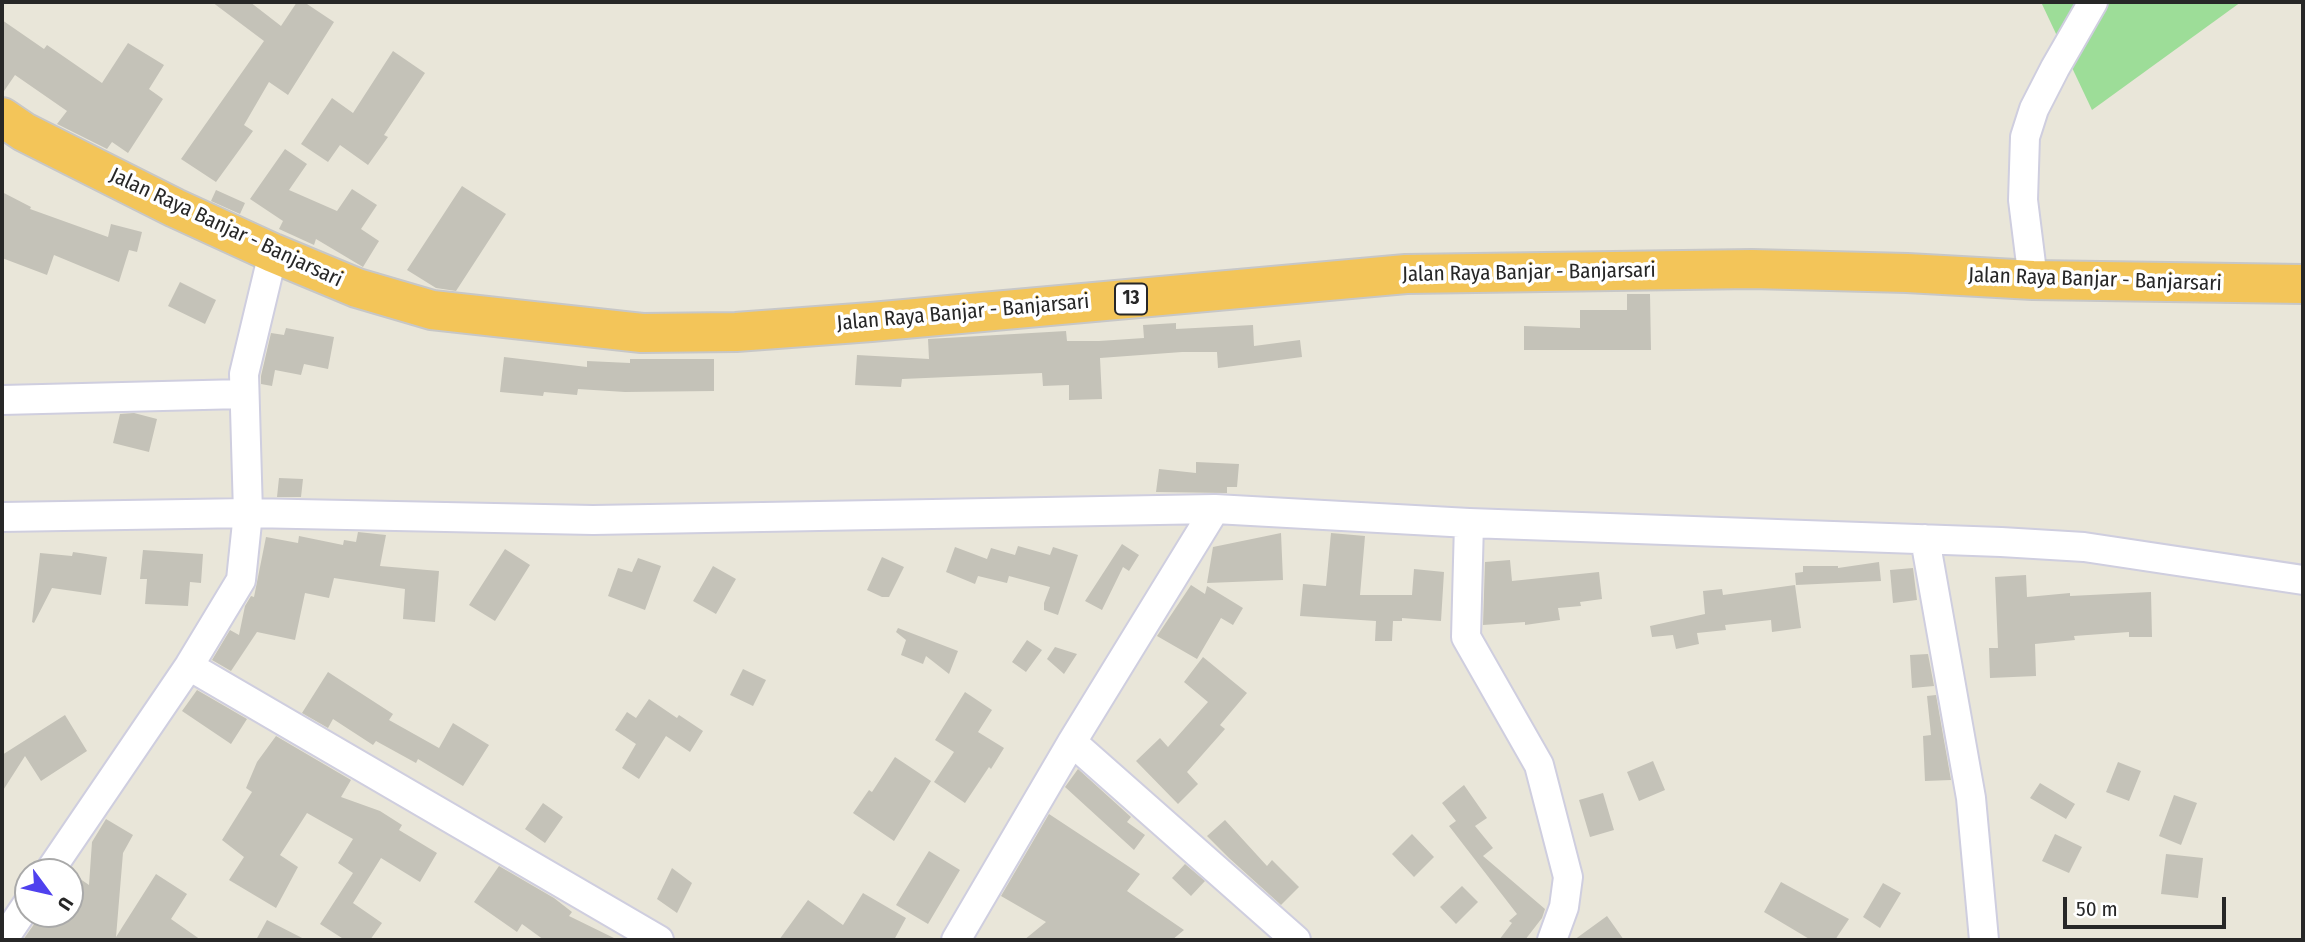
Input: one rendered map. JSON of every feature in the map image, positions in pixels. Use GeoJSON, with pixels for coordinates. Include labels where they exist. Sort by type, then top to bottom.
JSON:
{"type":"FeatureCollection","features":[{"type":"Feature","properties":{"kind":"highway","name":"Jalan Raya Banjar - Banjarsari"},"geometry":{"type":"LineString","coordinates":[[2,117],[24,132],[174,208],[357,288],[432,310],[642,334],[736,332],[857,323],[1406,274],[1752,269],[2033,280],[2303,284]]}},
{"type":"Feature","properties":{"kind":"street"},"geometry":{"type":"LineString","coordinates":[[2033,280],[2023,200],[2025,137],[2034,108],[2054,68],[2094,2]]}},
{"type":"Feature","properties":{"kind":"street"},"geometry":{"type":"LineString","coordinates":[[59,858],[189,666],[241,580],[247,513],[244,374],[273,253]]}},
{"type":"Feature","properties":{"kind":"street"},"geometry":{"type":"LineString","coordinates":[[2,400],[243,394]]}},
{"type":"Feature","properties":{"kind":"street"},"geometry":{"type":"LineString","coordinates":[[956,940],[1072,742],[1215,509]]}},
{"type":"Feature","properties":{"kind":"street"},"geometry":{"type":"LineString","coordinates":[[2,517],[247,513],[593,520],[1215,509],[1469,523],[2084,547],[2303,580]]}},
{"type":"Feature","properties":{"kind":"street"},"geometry":{"type":"LineString","coordinates":[[1469,523],[1466,637],[1539,765],[1568,877],[1564,907],[1552,940]]}},
{"type":"Feature","properties":{"kind":"street"},"geometry":{"type":"LineString","coordinates":[[1925,539],[1971,798],[1984,940]]}},
{"type":"Feature","properties":{"kind":"street"},"geometry":{"type":"LineString","coordinates":[[189,666],[659,940]]}},
{"type":"Feature","properties":{"kind":"street"},"geometry":{"type":"LineString","coordinates":[[1072,742],[1296,940]]}},
{"type":"Feature","properties":{"kind":"street"},"geometry":{"type":"LineString","coordinates":[[3,940],[14,924]]}},
{"type":"Feature","properties":{"kind":"green space"},"geometry":{"type":"Polygon","coordinates":[[[2041,2],[2241,2],[2092,110],[2041,2]]]}},
{"type":"Feature","properties":{"kind":"building"},"geometry":{"type":"Polygon","coordinates":[[[212,2],[250,2],[281,26],[297,2],[304,2],[334,22],[288,95],[269,82],[244,125],[253,131],[216,182],[181,159],[264,41],[212,2]]]}},
{"type":"Feature","properties":{"kind":"building"},"geometry":{"type":"Polygon","coordinates":[[[2,20],[44,49],[47,45],[102,83],[128,43],[164,65],[149,89],[163,99],[128,153],[112,142],[107,149],[57,124],[67,111],[15,75],[2,94],[2,20]]]}},
{"type":"Feature","properties":{"kind":"building"},"geometry":{"type":"Polygon","coordinates":[[[393,51],[425,73],[384,135],[388,137],[368,165],[340,145],[328,162],[301,144],[332,98],[353,113],[393,51]]]}},
{"type":"Feature","properties":{"kind":"building"},"geometry":{"type":"Polygon","coordinates":[[[285,149],[307,164],[289,190],[337,211],[352,189],[377,205],[361,229],[379,241],[363,267],[316,239],[314,245],[279,229],[283,221],[250,199],[285,149]]]}},
{"type":"Feature","properties":{"kind":"building"},"geometry":{"type":"Polygon","coordinates":[[[462,186],[506,214],[456,291],[436,288],[407,270],[462,186]]]}},
{"type":"Feature","properties":{"kind":"building"},"geometry":{"type":"Polygon","coordinates":[[[216,190],[245,203],[240,214],[211,201],[216,190]]]}},
{"type":"Feature","properties":{"kind":"building"},"geometry":{"type":"Polygon","coordinates":[[[2,192],[31,207],[30,209],[108,237],[111,224],[142,232],[137,252],[129,250],[119,282],[54,255],[47,275],[2,258],[2,192]]]}},
{"type":"Feature","properties":{"kind":"building"},"geometry":{"type":"Polygon","coordinates":[[[180,282],[216,300],[205,324],[168,306],[180,282]]]}},
{"type":"Feature","properties":{"kind":"building"},"geometry":{"type":"Polygon","coordinates":[[[1627,294],[1650,294],[1651,350],[1524,350],[1524,326],[1580,328],[1580,310],[1627,310],[1627,294]]]}},
{"type":"Feature","properties":{"kind":"building"},"geometry":{"type":"Polygon","coordinates":[[[1176,323],[1176,329],[1253,325],[1254,346],[1300,340],[1302,357],[1218,368],[1217,352],[1100,358],[1102,399],[1069,400],[1069,385],[1043,386],[1042,373],[902,379],[901,387],[855,385],[857,355],[929,359],[928,339],[1066,331],[1067,341],[1099,341],[1144,338],[1143,325],[1176,323]]]}},
{"type":"Feature","properties":{"kind":"building"},"geometry":{"type":"Polygon","coordinates":[[[286,328],[334,337],[328,369],[304,364],[301,375],[275,370],[272,386],[261,384],[271,333],[284,335],[286,328]]]}},
{"type":"Feature","properties":{"kind":"building"},"geometry":{"type":"Polygon","coordinates":[[[504,357],[587,367],[587,361],[630,363],[630,359],[714,359],[714,391],[625,392],[578,389],[577,395],[544,392],[543,396],[500,392],[504,357]]]}},
{"type":"Feature","properties":{"kind":"building"},"geometry":{"type":"Polygon","coordinates":[[[134,413],[157,419],[149,452],[113,443],[120,414],[134,413]]]}},
{"type":"Feature","properties":{"kind":"building"},"geometry":{"type":"Polygon","coordinates":[[[1196,462],[1239,464],[1237,487],[1227,487],[1227,493],[1156,492],[1159,469],[1196,473],[1196,462]]]}},
{"type":"Feature","properties":{"kind":"building"},"geometry":{"type":"Polygon","coordinates":[[[279,478],[303,479],[301,497],[277,497],[279,478]]]}},
{"type":"Feature","properties":{"kind":"building"},"geometry":{"type":"Polygon","coordinates":[[[358,532],[386,535],[380,566],[439,571],[435,622],[403,619],[405,589],[334,578],[329,598],[305,593],[295,640],[257,632],[231,671],[212,660],[230,630],[239,635],[245,606],[251,596],[254,597],[266,537],[298,543],[299,536],[343,545],[344,540],[356,542],[358,532]]]}},
{"type":"Feature","properties":{"kind":"building"},"geometry":{"type":"Polygon","coordinates":[[[1281,533],[1283,580],[1207,583],[1213,547],[1281,533]]]}},
{"type":"Feature","properties":{"kind":"building"},"geometry":{"type":"Polygon","coordinates":[[[1331,533],[1365,536],[1360,595],[1412,595],[1414,569],[1444,572],[1441,621],[1402,618],[1402,621],[1393,621],[1392,641],[1375,641],[1376,621],[1300,616],[1303,584],[1326,586],[1331,533]]]}},
{"type":"Feature","properties":{"kind":"building"},"geometry":{"type":"Polygon","coordinates":[[[1122,544],[1139,555],[1129,571],[1123,567],[1102,610],[1085,601],[1122,544]]]}},
{"type":"Feature","properties":{"kind":"building"},"geometry":{"type":"Polygon","coordinates":[[[1018,546],[1050,555],[1053,547],[1078,555],[1058,615],[1044,610],[1050,587],[1009,576],[1007,583],[978,576],[975,584],[946,572],[955,547],[987,559],[991,548],[1015,555],[1018,546]]]}},
{"type":"Feature","properties":{"kind":"building"},"geometry":{"type":"Polygon","coordinates":[[[505,549],[530,565],[495,621],[469,605],[505,549]]]}},
{"type":"Feature","properties":{"kind":"building"},"geometry":{"type":"Polygon","coordinates":[[[143,550],[203,554],[201,583],[190,582],[188,606],[145,604],[147,579],[140,579],[143,550]]]}},
{"type":"Feature","properties":{"kind":"building"},"geometry":{"type":"Polygon","coordinates":[[[73,552],[107,557],[101,595],[52,588],[34,623],[32,622],[40,553],[72,556],[73,552]]]}},
{"type":"Feature","properties":{"kind":"building"},"geometry":{"type":"Polygon","coordinates":[[[882,557],[904,567],[889,597],[882,597],[867,590],[882,557]]]}},
{"type":"Feature","properties":{"kind":"building"},"geometry":{"type":"Polygon","coordinates":[[[638,558],[661,566],[645,610],[608,596],[618,568],[632,572],[638,558]]]}},
{"type":"Feature","properties":{"kind":"building"},"geometry":{"type":"Polygon","coordinates":[[[1510,560],[1512,581],[1599,572],[1602,599],[1580,602],[1581,606],[1558,608],[1560,620],[1525,625],[1525,622],[1483,625],[1485,562],[1510,560]]]}},
{"type":"Feature","properties":{"kind":"building"},"geometry":{"type":"Polygon","coordinates":[[[1879,562],[1881,581],[1796,585],[1795,573],[1803,572],[1803,566],[1838,568],[1879,562]]]}},
{"type":"Feature","properties":{"kind":"building"},"geometry":{"type":"Polygon","coordinates":[[[713,566],[736,579],[716,614],[693,601],[713,566]]]}},
{"type":"Feature","properties":{"kind":"building"},"geometry":{"type":"Polygon","coordinates":[[[1913,568],[1917,600],[1893,603],[1890,570],[1913,568]]]}},
{"type":"Feature","properties":{"kind":"building"},"geometry":{"type":"Polygon","coordinates":[[[2026,575],[2027,597],[2070,593],[2070,596],[2151,592],[2152,637],[2129,637],[2129,632],[2074,636],[2075,640],[2035,644],[2036,676],[1990,678],[1989,648],[1998,648],[1995,577],[2026,575]]]}},
{"type":"Feature","properties":{"kind":"building"},"geometry":{"type":"Polygon","coordinates":[[[1191,585],[1205,594],[1207,586],[1243,608],[1233,625],[1221,618],[1197,659],[1157,636],[1191,585]]]}},
{"type":"Feature","properties":{"kind":"building"},"geometry":{"type":"Polygon","coordinates":[[[1795,585],[1801,628],[1772,632],[1771,620],[1725,625],[1726,630],[1697,633],[1699,644],[1676,649],[1673,635],[1652,637],[1650,626],[1705,614],[1703,591],[1722,589],[1723,595],[1795,585]]]}},
{"type":"Feature","properties":{"kind":"building"},"geometry":{"type":"Polygon","coordinates":[[[898,628],[958,651],[949,674],[926,656],[923,664],[901,655],[906,640],[896,632],[898,628]]]}},
{"type":"Feature","properties":{"kind":"building"},"geometry":{"type":"Polygon","coordinates":[[[1027,640],[1042,650],[1026,672],[1012,662],[1027,640]]]}},
{"type":"Feature","properties":{"kind":"building"},"geometry":{"type":"Polygon","coordinates":[[[1055,647],[1077,654],[1064,674],[1047,659],[1055,647]]]}},
{"type":"Feature","properties":{"kind":"building"},"geometry":{"type":"Polygon","coordinates":[[[1928,654],[1934,686],[1912,688],[1910,655],[1928,654]]]}},
{"type":"Feature","properties":{"kind":"building"},"geometry":{"type":"Polygon","coordinates":[[[1203,657],[1247,693],[1220,725],[1225,729],[1187,772],[1198,784],[1178,804],[1136,761],[1160,738],[1168,747],[1208,702],[1184,682],[1203,657]]]}},
{"type":"Feature","properties":{"kind":"building"},"geometry":{"type":"Polygon","coordinates":[[[743,669],[766,680],[753,706],[730,695],[743,669]]]}},
{"type":"Feature","properties":{"kind":"building"},"geometry":{"type":"Polygon","coordinates":[[[328,672],[393,714],[389,720],[439,748],[453,723],[489,745],[463,786],[418,759],[416,763],[376,741],[373,745],[333,719],[328,728],[302,713],[328,672]]]}},
{"type":"Feature","properties":{"kind":"building"},"geometry":{"type":"Polygon","coordinates":[[[197,690],[247,719],[231,744],[182,711],[197,690]]]}},
{"type":"Feature","properties":{"kind":"building"},"geometry":{"type":"Polygon","coordinates":[[[965,692],[992,710],[978,732],[1004,748],[965,803],[934,782],[954,752],[935,740],[965,692]]]}},
{"type":"Feature","properties":{"kind":"building"},"geometry":{"type":"Polygon","coordinates":[[[1936,695],[1951,780],[1925,781],[1923,736],[1931,735],[1927,696],[1936,695]]]}},
{"type":"Feature","properties":{"kind":"building"},"geometry":{"type":"Polygon","coordinates":[[[649,699],[703,731],[690,752],[666,736],[639,779],[622,768],[636,744],[615,730],[627,712],[636,718],[649,699]]]}},
{"type":"Feature","properties":{"kind":"building"},"geometry":{"type":"Polygon","coordinates":[[[65,715],[87,751],[41,781],[25,756],[2,792],[2,755],[65,715]]]}},
{"type":"Feature","properties":{"kind":"building"},"geometry":{"type":"Polygon","coordinates":[[[276,736],[351,780],[341,797],[380,811],[402,825],[399,830],[437,853],[420,882],[381,858],[353,903],[382,923],[370,940],[345,940],[320,924],[353,873],[338,863],[353,839],[307,813],[280,855],[298,867],[276,908],[229,880],[244,857],[222,840],[252,792],[246,788],[257,762],[276,736]]]}},
{"type":"Feature","properties":{"kind":"building"},"geometry":{"type":"Polygon","coordinates":[[[895,757],[931,781],[894,841],[853,813],[869,790],[872,792],[895,757]]]}},
{"type":"Feature","properties":{"kind":"building"},"geometry":{"type":"Polygon","coordinates":[[[1653,761],[1665,790],[1639,801],[1627,772],[1653,761]]]}},
{"type":"Feature","properties":{"kind":"building"},"geometry":{"type":"Polygon","coordinates":[[[2118,762],[2141,771],[2129,801],[2106,792],[2118,762]]]}},
{"type":"Feature","properties":{"kind":"building"},"geometry":{"type":"Polygon","coordinates":[[[1078,769],[1131,817],[1127,822],[1145,835],[1134,850],[1065,787],[1078,769]]]}},
{"type":"Feature","properties":{"kind":"building"},"geometry":{"type":"Polygon","coordinates":[[[2040,783],[2075,804],[2066,819],[2030,798],[2040,783]]]}},
{"type":"Feature","properties":{"kind":"building"},"geometry":{"type":"Polygon","coordinates":[[[1464,785],[1487,818],[1475,826],[1493,848],[1483,856],[1545,909],[1542,918],[1525,940],[1499,940],[1512,923],[1509,921],[1517,914],[1449,826],[1456,821],[1442,803],[1464,785]]]}},
{"type":"Feature","properties":{"kind":"building"},"geometry":{"type":"Polygon","coordinates":[[[1603,793],[1614,830],[1590,837],[1579,800],[1603,793]]]}},
{"type":"Feature","properties":{"kind":"building"},"geometry":{"type":"Polygon","coordinates":[[[2174,795],[2197,803],[2181,845],[2159,836],[2174,795]]]}},
{"type":"Feature","properties":{"kind":"building"},"geometry":{"type":"Polygon","coordinates":[[[543,803],[563,817],[545,843],[525,829],[543,803]]]}},
{"type":"Feature","properties":{"kind":"building"},"geometry":{"type":"Polygon","coordinates":[[[1049,814],[1140,874],[1127,891],[1184,930],[1172,940],[1024,940],[1046,922],[1001,896],[1049,814]]]}},
{"type":"Feature","properties":{"kind":"building"},"geometry":{"type":"Polygon","coordinates":[[[106,819],[133,835],[123,853],[116,937],[156,874],[187,894],[171,919],[201,940],[23,940],[31,928],[84,928],[84,882],[89,885],[92,842],[106,819]]]}},
{"type":"Feature","properties":{"kind":"building"},"geometry":{"type":"Polygon","coordinates":[[[1225,820],[1267,866],[1272,860],[1299,887],[1281,905],[1207,836],[1225,820]]]}},
{"type":"Feature","properties":{"kind":"building"},"geometry":{"type":"Polygon","coordinates":[[[1412,834],[1434,857],[1414,877],[1392,854],[1412,834]]]}},
{"type":"Feature","properties":{"kind":"building"},"geometry":{"type":"Polygon","coordinates":[[[2055,834],[2082,847],[2069,873],[2042,861],[2055,834]]]}},
{"type":"Feature","properties":{"kind":"building"},"geometry":{"type":"Polygon","coordinates":[[[929,851],[960,870],[928,924],[896,905],[929,851]]]}},
{"type":"Feature","properties":{"kind":"building"},"geometry":{"type":"Polygon","coordinates":[[[2166,854],[2203,858],[2198,898],[2161,894],[2166,854]]]}},
{"type":"Feature","properties":{"kind":"building"},"geometry":{"type":"Polygon","coordinates":[[[1185,864],[1205,881],[1191,896],[1172,878],[1185,864]]]}},
{"type":"Feature","properties":{"kind":"building"},"geometry":{"type":"Polygon","coordinates":[[[499,866],[554,898],[572,912],[569,916],[618,940],[544,940],[522,924],[517,932],[474,902],[499,866]]]}},
{"type":"Feature","properties":{"kind":"building"},"geometry":{"type":"Polygon","coordinates":[[[672,868],[692,883],[677,913],[657,899],[672,868]]]}},
{"type":"Feature","properties":{"kind":"building"},"geometry":{"type":"Polygon","coordinates":[[[1781,882],[1849,919],[1835,940],[1811,940],[1764,912],[1781,882]]]}},
{"type":"Feature","properties":{"kind":"building"},"geometry":{"type":"Polygon","coordinates":[[[1883,883],[1901,893],[1880,928],[1863,917],[1883,883]]]}},
{"type":"Feature","properties":{"kind":"building"},"geometry":{"type":"Polygon","coordinates":[[[1462,886],[1478,902],[1456,924],[1440,907],[1462,886]]]}},
{"type":"Feature","properties":{"kind":"building"},"geometry":{"type":"Polygon","coordinates":[[[863,893],[906,918],[894,940],[779,940],[808,900],[843,925],[863,893]]]}},
{"type":"Feature","properties":{"kind":"building"},"geometry":{"type":"Polygon","coordinates":[[[1607,916],[1624,940],[1574,940],[1607,916]]]}},
{"type":"Feature","properties":{"kind":"building"},"geometry":{"type":"Polygon","coordinates":[[[267,920],[306,940],[256,940],[267,920]]]}}]}
